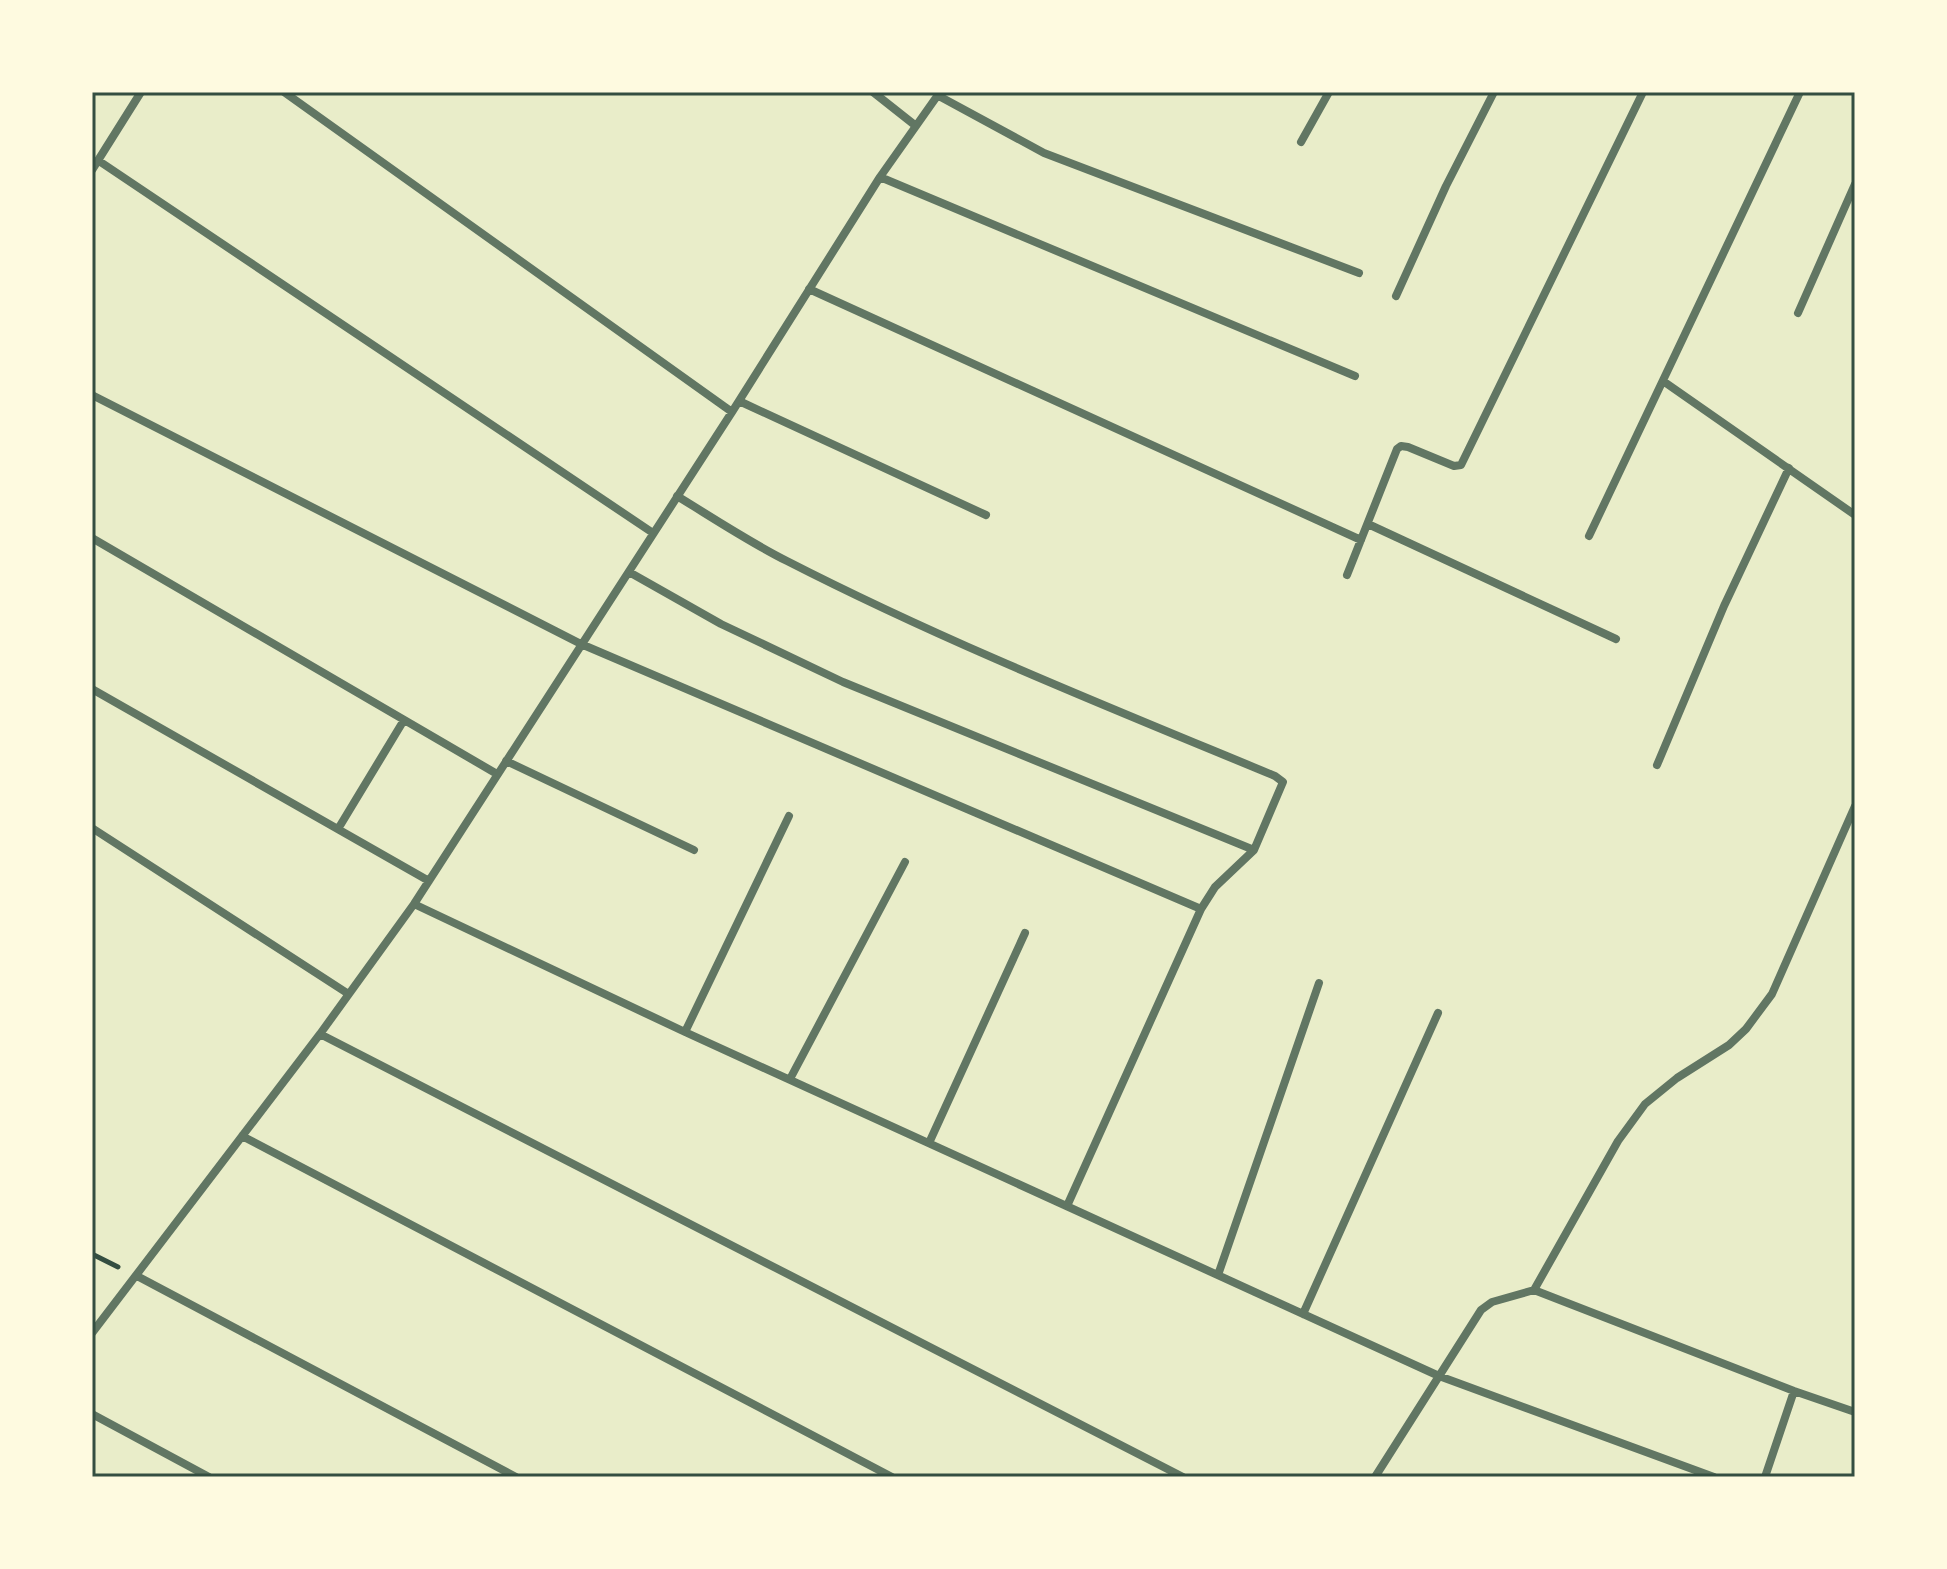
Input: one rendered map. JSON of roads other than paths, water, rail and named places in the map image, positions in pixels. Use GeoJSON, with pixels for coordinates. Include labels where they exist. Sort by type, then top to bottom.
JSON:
{"type":"FeatureCollection","features":[{"type":"Feature","properties":{"kind":"street"},"geometry":{"type":"LineString","coordinates":[[92,170],[141,92]]}},
{"type":"Feature","properties":{"kind":"street"},"geometry":{"type":"LineString","coordinates":[[284,92],[732,412]]}},
{"type":"Feature","properties":{"kind":"street"},"geometry":{"type":"LineString","coordinates":[[873,92],[916,126]]}},
{"type":"Feature","properties":{"kind":"street"},"geometry":{"type":"LineString","coordinates":[[1301,142],[1329,92]]}},
{"type":"Feature","properties":{"kind":"street"},"geometry":{"type":"LineString","coordinates":[[1396,296],[1446,186],[1494,92]]}},
{"type":"Feature","properties":{"kind":"street"},"geometry":{"type":"LineString","coordinates":[[1347,575],[1401,446],[1454,466],[1461,465],[1643,92]]}},
{"type":"Feature","properties":{"kind":"street"},"geometry":{"type":"LineString","coordinates":[[1589,536],[1800,92]]}},
{"type":"Feature","properties":{"kind":"street"},"geometry":{"type":"LineString","coordinates":[[92,1333],[320,1034],[414,904],[880,177],[938,94],[1029,147],[1359,273]]}},
{"type":"Feature","properties":{"kind":"street"},"geometry":{"type":"LineString","coordinates":[[99,161],[653,533]]}},
{"type":"Feature","properties":{"kind":"street"},"geometry":{"type":"LineString","coordinates":[[880,177],[1355,376]]}},
{"type":"Feature","properties":{"kind":"street"},"geometry":{"type":"LineString","coordinates":[[1798,313],[1855,184]]}},
{"type":"Feature","properties":{"kind":"street"},"geometry":{"type":"LineString","coordinates":[[809,289],[1361,540]]}},
{"type":"Feature","properties":{"kind":"street"},"geometry":{"type":"LineString","coordinates":[[1663,381],[1855,515]]}},
{"type":"Feature","properties":{"kind":"street"},"geometry":{"type":"LineString","coordinates":[[92,395],[581,644],[1201,909]]}},
{"type":"Feature","properties":{"kind":"street"},"geometry":{"type":"LineString","coordinates":[[739,401],[986,515]]}},
{"type":"Feature","properties":{"kind":"street"},"geometry":{"type":"LineString","coordinates":[[1657,765],[1724,606],[1789,468]]}},
{"type":"Feature","properties":{"kind":"street"},"geometry":{"type":"LineString","coordinates":[[677,496],[783,559],[915,623],[1281,779],[1283,786],[1254,850],[1215,887],[1201,909],[1067,1206]]}},
{"type":"Feature","properties":{"kind":"street"},"geometry":{"type":"LineString","coordinates":[[1368,524],[1616,639]]}},
{"type":"Feature","properties":{"kind":"street"},"geometry":{"type":"LineString","coordinates":[[92,538],[497,774]]}},
{"type":"Feature","properties":{"kind":"street"},"geometry":{"type":"LineString","coordinates":[[629,572],[747,637],[843,682],[1254,850]]}},
{"type":"Feature","properties":{"kind":"street"},"geometry":{"type":"LineString","coordinates":[[92,689],[429,881]]}},
{"type":"Feature","properties":{"kind":"street"},"geometry":{"type":"LineString","coordinates":[[338,829],[404,720]]}},
{"type":"Feature","properties":{"kind":"street"},"geometry":{"type":"LineString","coordinates":[[506,761],[694,850]]}},
{"type":"Feature","properties":{"kind":"street"},"geometry":{"type":"LineString","coordinates":[[1534,1290],[1618,1141],[1645,1104],[1677,1078],[1729,1045],[1746,1029],[1772,994],[1855,806]]}},
{"type":"Feature","properties":{"kind":"street"},"geometry":{"type":"LineString","coordinates":[[685,1032],[789,816]]}},
{"type":"Feature","properties":{"kind":"street"},"geometry":{"type":"LineString","coordinates":[[92,828],[347,993]]}},
{"type":"Feature","properties":{"kind":"street"},"geometry":{"type":"LineString","coordinates":[[790,1079],[905,862]]}},
{"type":"Feature","properties":{"kind":"street"},"geometry":{"type":"LineString","coordinates":[[414,904],[685,1032],[1439,1376],[1714,1477]]}},
{"type":"Feature","properties":{"kind":"street"},"geometry":{"type":"LineString","coordinates":[[929,1143],[1025,933]]}},
{"type":"Feature","properties":{"kind":"street"},"geometry":{"type":"LineString","coordinates":[[1218,1275],[1319,983]]}},
{"type":"Feature","properties":{"kind":"street"},"geometry":{"type":"LineString","coordinates":[[1303,1314],[1438,1013]]}},
{"type":"Feature","properties":{"kind":"street"},"geometry":{"type":"LineString","coordinates":[[320,1034],[1183,1477]]}},
{"type":"Feature","properties":{"kind":"street"},"geometry":{"type":"LineString","coordinates":[[242,1136],[892,1477]]}},
{"type":"Feature","properties":{"kind":"street"},"geometry":{"type":"LineString","coordinates":[[137,1276],[516,1477]]}},
{"type":"Feature","properties":{"kind":"street"},"geometry":{"type":"LineString","coordinates":[[1388,1477],[1376,1475],[1486,1305],[1534,1290],[1855,1412]]}},
{"type":"Feature","properties":{"kind":"street"},"geometry":{"type":"LineString","coordinates":[[1765,1477],[1794,1391]]}},
{"type":"Feature","properties":{"kind":"street"},"geometry":{"type":"LineString","coordinates":[[92,1414],[209,1477]]}}]}
